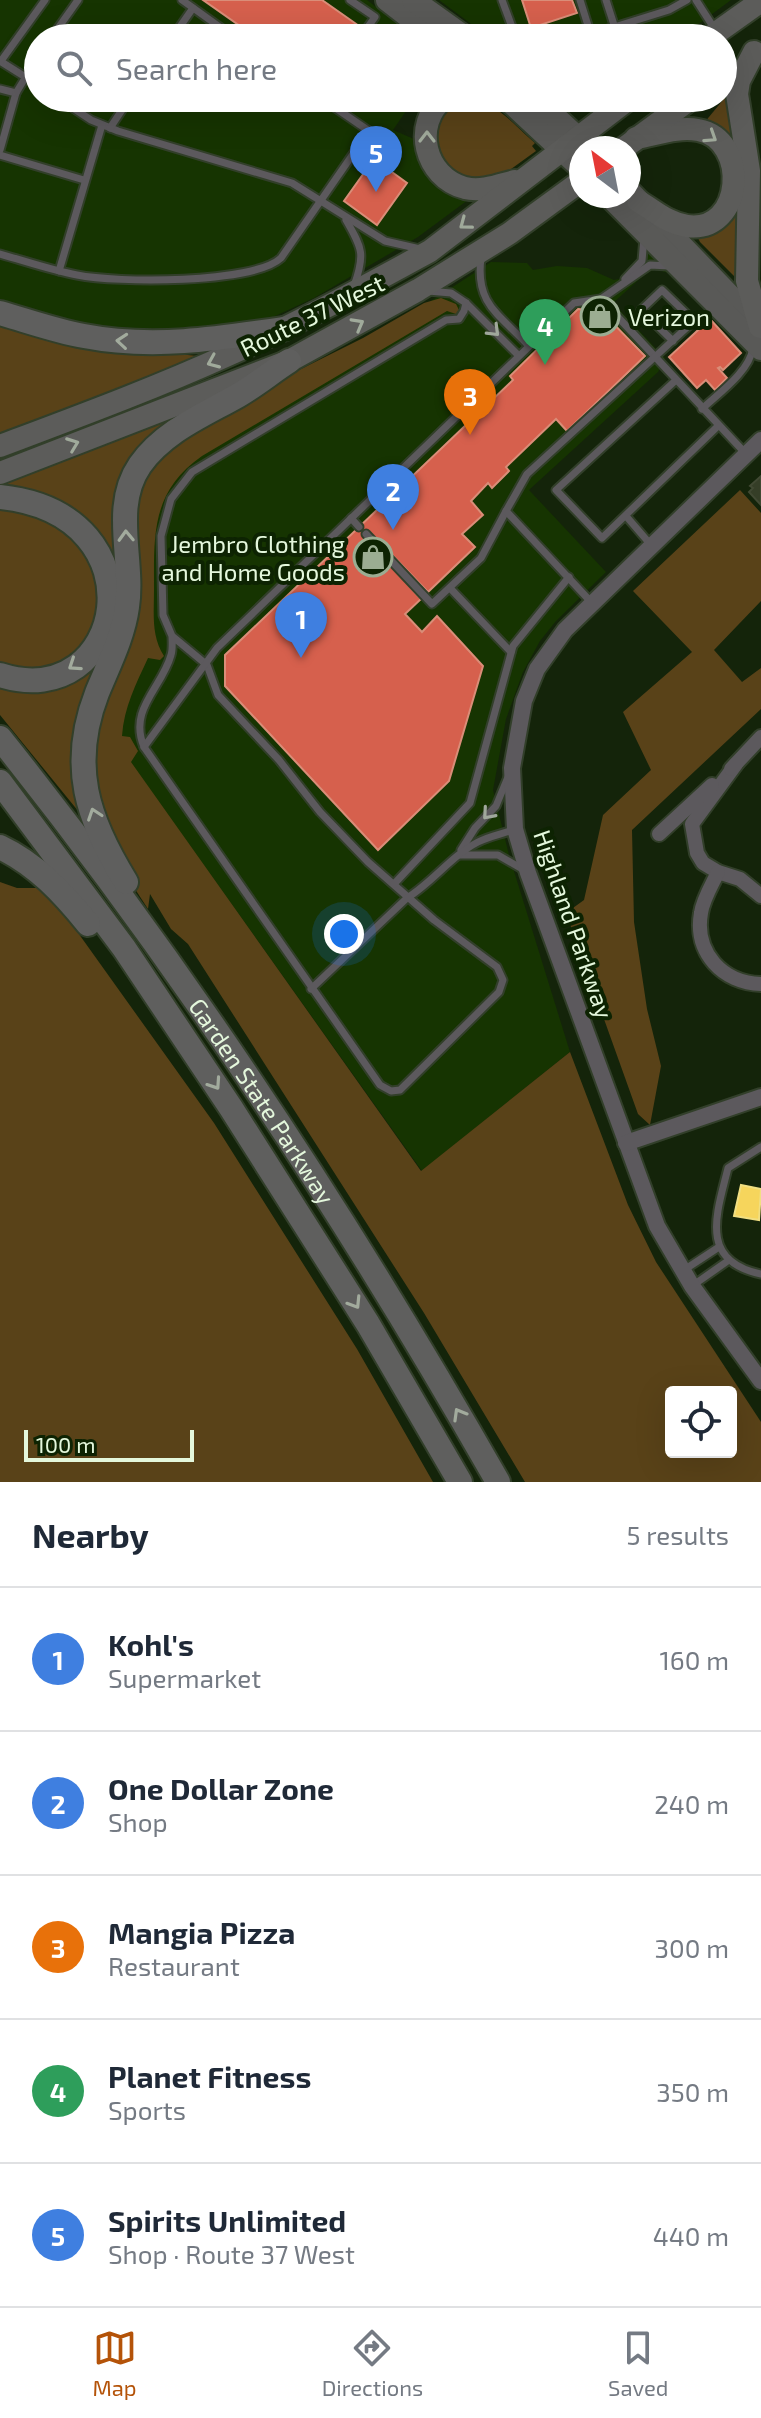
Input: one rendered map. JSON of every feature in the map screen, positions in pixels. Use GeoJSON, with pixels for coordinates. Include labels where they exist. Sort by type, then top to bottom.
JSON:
{"type":"FeatureCollection","features":[{"type":"Feature","properties":{"kind":"highway"},"geometry":{"type":"LineString","coordinates":[[726,24],[750,4]]}},
{"type":"Feature","properties":{"kind":"highway"},"geometry":{"type":"LineString","coordinates":[[737,65],[758,49]]}},
{"type":"Feature","properties":{"kind":"highway"},"geometry":{"type":"LineString","coordinates":[[758,49],[739,81],[737,94],[748,166],[747,281],[759,337]]}},
{"type":"Feature","properties":{"kind":"highway"},"geometry":{"type":"LineString","coordinates":[[432,112],[426,127],[425,145],[432,162],[449,181],[466,188],[487,189],[528,177]]}},
{"type":"Feature","properties":{"kind":"highway","name":"Route 37 West"},"geometry":{"type":"LineString","coordinates":[[586,136],[614,112]]}},
{"type":"Feature","properties":{"kind":"highway"},"geometry":{"type":"LineString","coordinates":[[640,136],[673,112]]}},
{"type":"Feature","properties":{"kind":"highway"},"geometry":{"type":"LineString","coordinates":[[641,140],[680,130],[700,130],[722,143],[730,156],[734,182],[732,196],[722,214],[700,225],[688,226],[662,218],[641,202]]}},
{"type":"Feature","properties":{"kind":"highway","name":"Route 37 West"},"geometry":{"type":"LineString","coordinates":[[0,446],[143,392],[283,329],[430,251],[569,150]]}},
{"type":"Feature","properties":{"kind":"highway","name":"Route 37 West"},"geometry":{"type":"LineString","coordinates":[[0,473],[289,361],[418,290],[510,233],[569,190]]}},
{"type":"Feature","properties":{"kind":"highway"},"geometry":{"type":"LineString","coordinates":[[0,313],[83,336],[152,343],[213,340],[283,329]]}},
{"type":"Feature","properties":{"kind":"highway"},"geometry":{"type":"LineString","coordinates":[[200,1004],[117,868],[100,832],[85,787],[83,738],[125,619],[128,594],[125,503],[134,475],[158,445],[179,429],[289,361]]}},
{"type":"Feature","properties":{"kind":"highway"},"geometry":{"type":"LineString","coordinates":[[0,497],[43,507],[80,529],[104,561],[112,593],[109,617],[103,632],[87,655],[73,667],[38,679],[0,675]]}},
{"type":"Feature","properties":{"kind":"highway","name":"Garden State Parkway"},"geometry":{"type":"LineString","coordinates":[[0,738],[200,1004],[307,1163],[395,1305],[498,1482]]}},
{"type":"Feature","properties":{"kind":"highway","name":"Garden State Parkway"},"geometry":{"type":"LineString","coordinates":[[0,782],[124,948],[302,1218],[460,1482]]}},
{"type":"Feature","properties":{"kind":"highway"},"geometry":{"type":"LineString","coordinates":[[0,847],[27,862],[62,894],[126,974],[171,1020]]}},
{"type":"Feature","properties":{"kind":"main road"},"geometry":{"type":"LineString","coordinates":[[413,0],[436,19]]}},
{"type":"Feature","properties":{"kind":"main road"},"geometry":{"type":"LineString","coordinates":[[383,6],[436,19]]}},
{"type":"Feature","properties":{"kind":"main road"},"geometry":{"type":"LineString","coordinates":[[527,112],[569,140]]}},
{"type":"Feature","properties":{"kind":"main road"},"geometry":{"type":"LineString","coordinates":[[547,112],[569,137]]}},
{"type":"Feature","properties":{"kind":"main road"},"geometry":{"type":"LineString","coordinates":[[641,205],[759,337]]}},
{"type":"Feature","properties":{"kind":"main road"},"geometry":{"type":"LineString","coordinates":[[621,208],[679,268],[759,337]]}},
{"type":"Feature","properties":{"kind":"street","name":"Highland Parkway"},"geometry":{"type":"LineString","coordinates":[[761,440],[565,630],[537,669],[524,701],[512,768],[515,829],[528,873],[657,1226],[688,1278],[761,1381]]}},
{"type":"Feature","properties":{"kind":"street"},"geometry":{"type":"LineString","coordinates":[[659,834],[759,745]]}},
{"type":"Feature","properties":{"kind":"street"},"geometry":{"type":"LineString","coordinates":[[736,764],[692,824],[697,853],[703,863],[740,879],[761,896]]}},
{"type":"Feature","properties":{"kind":"street"},"geometry":{"type":"LineString","coordinates":[[718,872],[701,911],[701,938],[705,950],[716,966],[731,978],[744,984],[761,984]]}},
{"type":"Feature","properties":{"kind":"street"},"geometry":{"type":"LineString","coordinates":[[626,1143],[761,1097]]}},
{"type":"Feature","properties":{"kind":"lane"},"geometry":{"type":"LineString","coordinates":[[28,24],[45,0]]}},
{"type":"Feature","properties":{"kind":"lane"},"geometry":{"type":"LineString","coordinates":[[61,24],[78,0]]}},
{"type":"Feature","properties":{"kind":"lane"},"geometry":{"type":"LineString","coordinates":[[182,0],[215,24]]}},
{"type":"Feature","properties":{"kind":"lane"},"geometry":{"type":"LineString","coordinates":[[350,0],[383,6],[370,24]]}},
{"type":"Feature","properties":{"kind":"lane"},"geometry":{"type":"LineString","coordinates":[[502,0],[511,24]]}},
{"type":"Feature","properties":{"kind":"lane"},"geometry":{"type":"LineString","coordinates":[[580,0],[588,24]]}},
{"type":"Feature","properties":{"kind":"lane"},"geometry":{"type":"LineString","coordinates":[[606,0],[614,24]]}},
{"type":"Feature","properties":{"kind":"lane"},"geometry":{"type":"LineString","coordinates":[[627,24],[669,10],[687,0]]}},
{"type":"Feature","properties":{"kind":"lane"},"geometry":{"type":"LineString","coordinates":[[696,0],[708,24]]}},
{"type":"Feature","properties":{"kind":"lane"},"geometry":{"type":"LineString","coordinates":[[182,24],[193,8]]}},
{"type":"Feature","properties":{"kind":"lane"},"geometry":{"type":"LineString","coordinates":[[24,29],[1,61],[24,75]]}},
{"type":"Feature","properties":{"kind":"lane"},"geometry":{"type":"LineString","coordinates":[[24,78],[16,93],[0,153],[84,180]]}},
{"type":"Feature","properties":{"kind":"lane"},"geometry":{"type":"LineString","coordinates":[[0,89],[16,93]]}},
{"type":"Feature","properties":{"kind":"lane"},"geometry":{"type":"LineString","coordinates":[[82,112],[106,126],[292,183],[385,241],[430,251]]}},
{"type":"Feature","properties":{"kind":"lane"},"geometry":{"type":"LineString","coordinates":[[59,271],[84,180],[106,126],[118,112]]}},
{"type":"Feature","properties":{"kind":"lane"},"geometry":{"type":"LineString","coordinates":[[0,254],[88,276],[206,280],[272,266],[281,258],[369,131],[341,112]]}},
{"type":"Feature","properties":{"kind":"lane"},"geometry":{"type":"LineString","coordinates":[[345,218],[361,246],[362,263],[352,293]]}},
{"type":"Feature","properties":{"kind":"lane"},"geometry":{"type":"LineString","coordinates":[[616,290],[642,261],[644,232]]}},
{"type":"Feature","properties":{"kind":"lane"},"geometry":{"type":"LineString","coordinates":[[483,249],[480,288],[485,299],[528,345]]}},
{"type":"Feature","properties":{"kind":"lane"},"geometry":{"type":"LineString","coordinates":[[144,747],[217,648],[574,303],[601,299],[650,265],[679,268]]}},
{"type":"Feature","properties":{"kind":"lane"},"geometry":{"type":"LineString","coordinates":[[418,290],[451,293],[466,303],[518,355]]}},
{"type":"Feature","properties":{"kind":"lane"},"geometry":{"type":"LineString","coordinates":[[366,534],[432,604],[481,558],[527,474],[655,359],[694,321],[662,290],[641,310],[673,341]]}},
{"type":"Feature","properties":{"kind":"lane"},"geometry":{"type":"LineString","coordinates":[[601,299],[747,455]]}},
{"type":"Feature","properties":{"kind":"lane"},"geometry":{"type":"LineString","coordinates":[[172,636],[207,665],[218,695],[368,862],[407,898],[497,967],[503,980],[499,992],[400,1090],[391,1091],[380,1085],[144,747],[138,732],[145,704],[172,654],[172,636],[163,615],[161,536],[171,499],[180,485],[192,472],[226,450],[446,320],[459,319],[466,303]]}},
{"type":"Feature","properties":{"kind":"lane"},"geometry":{"type":"LineString","coordinates":[[702,409],[739,373],[759,337]]}},
{"type":"Feature","properties":{"kind":"lane"},"geometry":{"type":"LineString","coordinates":[[675,381],[556,490],[602,538],[718,426]]}},
{"type":"Feature","properties":{"kind":"lane"},"geometry":{"type":"LineString","coordinates":[[506,511],[592,603]]}},
{"type":"Feature","properties":{"kind":"lane"},"geometry":{"type":"LineString","coordinates":[[626,516],[653,546]]}},
{"type":"Feature","properties":{"kind":"lane"},"geometry":{"type":"LineString","coordinates":[[351,518],[359,527]]}},
{"type":"Feature","properties":{"kind":"lane"},"geometry":{"type":"LineString","coordinates":[[394,884],[470,803],[513,646],[569,577]]}},
{"type":"Feature","properties":{"kind":"lane"},"geometry":{"type":"LineString","coordinates":[[450,588],[511,652]]}},
{"type":"Feature","properties":{"kind":"lane"},"geometry":{"type":"LineString","coordinates":[[458,855],[475,828],[496,806],[512,768]]}},
{"type":"Feature","properties":{"kind":"lane"},"geometry":{"type":"LineString","coordinates":[[311,989],[407,898],[458,855],[481,840],[515,829]]}},
{"type":"Feature","properties":{"kind":"lane"},"geometry":{"type":"LineString","coordinates":[[458,855],[498,855],[528,873]]}},
{"type":"Feature","properties":{"kind":"lane"},"geometry":{"type":"LineString","coordinates":[[761,1147],[728,1168],[714,1227],[719,1247],[729,1260],[761,1274]]}},
{"type":"Feature","properties":{"kind":"lane"},"geometry":{"type":"LineString","coordinates":[[688,1278],[719,1247]]}},
{"type":"Feature","properties":{"kind":"lane"},"geometry":{"type":"LineString","coordinates":[[688,1278],[729,1260]]}},
{"type":"Feature","properties":{"kind":"shaded area"},"geometry":{"type":"Polygon","coordinates":[[[0,0],[367,0],[399,24],[24,24],[24,112],[405,112],[393,130],[414,139],[430,174],[472,197],[418,237],[314,298],[258,324],[204,336],[99,333],[0,305],[0,0]]]}},
{"type":"Feature","properties":{"kind":"shaded area"},"geometry":{"type":"Polygon","coordinates":[[[439,0],[731,0],[699,24],[471,24],[439,0]]]}},
{"type":"Feature","properties":{"kind":"shaded area"},"geometry":{"type":"Polygon","coordinates":[[[443,112],[500,112],[535,143],[532,146],[536,151],[507,172],[481,182],[446,171],[431,129],[443,112]]]}},
{"type":"Feature","properties":{"kind":"shaded area"},"geometry":{"type":"Polygon","coordinates":[[[713,112],[732,112],[741,155],[704,123],[713,112]]]}},
{"type":"Feature","properties":{"kind":"shaded area"},"geometry":{"type":"Polygon","coordinates":[[[742,205],[737,279],[697,236],[742,205]]]}},
{"type":"Feature","properties":{"kind":"shaded area"},"geometry":{"type":"Polygon","coordinates":[[[635,234],[674,275],[656,269],[646,273],[613,303],[665,358],[658,372],[529,490],[606,572],[556,621],[540,641],[523,672],[506,719],[493,790],[509,855],[570,1052],[422,1171],[143,780],[104,737],[148,485],[491,262],[527,263],[533,270],[557,266],[587,268],[614,280],[633,267],[638,257],[640,249],[635,234]]]}},
{"type":"Feature","properties":{"kind":"shaded area"},"geometry":{"type":"Polygon","coordinates":[[[441,298],[456,304],[459,310],[456,314],[447,311],[202,456],[173,484],[159,516],[154,550],[154,624],[164,656],[160,660],[148,658],[128,705],[122,736],[130,737],[138,751],[131,762],[421,1171],[570,1052],[628,1205],[656,1262],[761,1422],[761,1482],[525,1482],[424,1313],[188,944],[171,929],[150,894],[148,909],[135,889],[95,801],[96,711],[131,507],[152,460],[267,386],[363,338],[424,303],[441,298]]]}},
{"type":"Feature","properties":{"kind":"shaded area"},"geometry":{"type":"Polygon","coordinates":[[[0,320],[147,351],[198,356],[159,374],[0,433],[0,320]]]}},
{"type":"Feature","properties":{"kind":"shaded area"},"geometry":{"type":"Polygon","coordinates":[[[197,410],[143,452],[122,599],[83,817],[0,715],[0,681],[80,668],[110,561],[0,491],[0,484],[197,410]]]}},
{"type":"Feature","properties":{"kind":"shaded area"},"geometry":{"type":"Polygon","coordinates":[[[740,490],[761,513],[761,601],[714,650],[742,682],[761,668],[761,709],[632,830],[634,922],[647,1009],[661,1066],[650,1125],[638,1114],[566,913],[584,900],[603,815],[651,770],[623,712],[692,652],[633,591],[740,490]]]}},
{"type":"Feature","properties":{"kind":"shaded area"},"geometry":{"type":"Polygon","coordinates":[[[0,504],[21,506],[75,535],[104,582],[88,645],[46,671],[0,668],[0,504]]]}},
{"type":"Feature","properties":{"kind":"shaded area"},"geometry":{"type":"Polygon","coordinates":[[[0,882],[17,888],[46,888],[214,1123],[357,1349],[433,1482],[0,1482],[0,882]]]}},
{"type":"Feature","properties":{"kind":"building: Homes"},"geometry":{"type":"Polygon","coordinates":[[[741,1185],[761,1189],[759,1220],[734,1216],[741,1185]]]}},
{"type":"Feature","properties":{"kind":"building: Shops"},"geometry":{"type":"Polygon","coordinates":[[[203,0],[322,0],[356,24],[237,24],[203,0]]]}},
{"type":"Feature","properties":{"kind":"building: Shops"},"geometry":{"type":"Polygon","coordinates":[[[522,0],[572,0],[577,13],[543,24],[530,24],[522,0]]]}},
{"type":"Feature","properties":{"kind":"building: Shops"},"geometry":{"type":"Polygon","coordinates":[[[374,159],[407,183],[377,225],[344,201],[374,159]]]}},
{"type":"Feature","properties":{"kind":"building: Shops"},"geometry":{"type":"Polygon","coordinates":[[[578,309],[601,311],[645,356],[567,431],[556,419],[506,467],[509,471],[492,488],[488,483],[471,501],[483,515],[462,534],[475,547],[428,592],[369,531],[364,536],[421,599],[405,614],[422,632],[437,616],[483,666],[449,781],[378,850],[225,686],[225,655],[513,380],[510,376],[578,309]]]}},
{"type":"Feature","properties":{"kind":"building: Shops"},"geometry":{"type":"Polygon","coordinates":[[[710,319],[741,353],[723,370],[718,368],[727,378],[715,390],[706,380],[697,388],[669,357],[710,319]]]}},
{"type":"Feature","properties":{"kind":"building: Other"},"geometry":{"type":"Polygon","coordinates":[[[761,476],[761,505],[749,492],[753,488],[750,486],[761,476]]]}},
{"type":"Feature","properties":{"kind":"place","name":"Spirits Unlimited"},"geometry":{"type":"Point","coordinates":[376,192]}},
{"type":"Feature","properties":{"kind":"place","name":"Verizon"},"geometry":{"type":"Point","coordinates":[600,316]}},
{"type":"Feature","properties":{"kind":"place","name":"Planet Fitness"},"geometry":{"type":"Point","coordinates":[545,365]}},
{"type":"Feature","properties":{"kind":"place","name":"Mangia Pizza"},"geometry":{"type":"Point","coordinates":[470,435]}},
{"type":"Feature","properties":{"kind":"place","name":"One Dollar Zone"},"geometry":{"type":"Point","coordinates":[393,530]}},
{"type":"Feature","properties":{"kind":"place","name":"Jembro Clothing and Home Goods"},"geometry":{"type":"Point","coordinates":[373,557]}},
{"type":"Feature","properties":{"kind":"place","name":"Kohl's"},"geometry":{"type":"Point","coordinates":[301,658]}}]}
